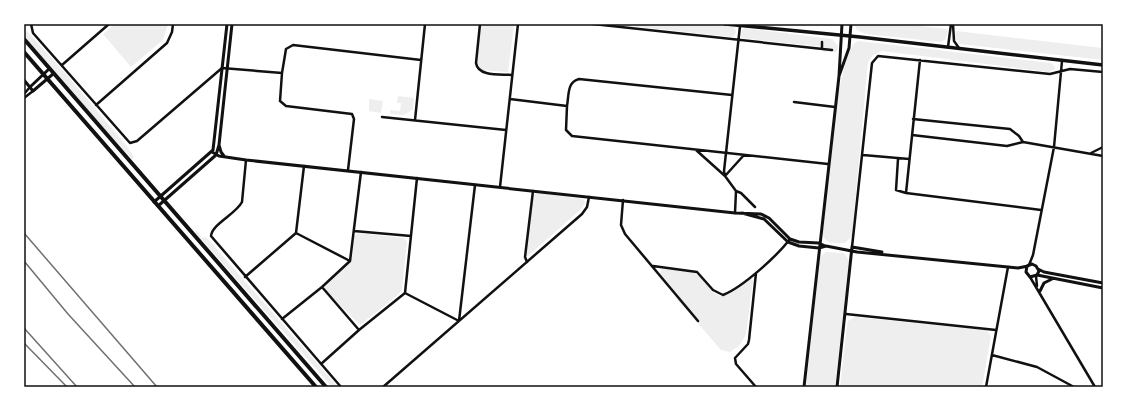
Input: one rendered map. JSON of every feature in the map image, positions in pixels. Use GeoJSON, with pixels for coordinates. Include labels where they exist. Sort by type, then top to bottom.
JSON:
{"type":"FeatureCollection","features":[{"type":"Feature","properties":{"kind":"main road"},"geometry":{"type":"LineString","coordinates":[[725,24],[850,36],[1103,65]]}},
{"type":"Feature","properties":{"kind":"main road"},"geometry":{"type":"LineString","coordinates":[[24,39],[326,387]]}},
{"type":"Feature","properties":{"kind":"main road"},"geometry":{"type":"LineString","coordinates":[[24,52],[316,387]]}},
{"type":"Feature","properties":{"kind":"street"},"geometry":{"type":"LineString","coordinates":[[62,66],[110,24]]}},
{"type":"Feature","properties":{"kind":"street"},"geometry":{"type":"LineString","coordinates":[[96,105],[168,43],[173,24]]}},
{"type":"Feature","properties":{"kind":"street"},"geometry":{"type":"LineString","coordinates":[[154,202],[212,152],[226,24]]}},
{"type":"Feature","properties":{"kind":"street"},"geometry":{"type":"LineString","coordinates":[[158,206],[216,155],[219,145],[232,24]]}},
{"type":"Feature","properties":{"kind":"street"},"geometry":{"type":"LineString","coordinates":[[415,120],[426,24]]}},
{"type":"Feature","properties":{"kind":"street"},"geometry":{"type":"LineString","coordinates":[[480,24],[476,63],[478,69],[483,72],[512,76]]}},
{"type":"Feature","properties":{"kind":"street"},"geometry":{"type":"LineString","coordinates":[[500,187],[518,24]]}},
{"type":"Feature","properties":{"kind":"street"},"geometry":{"type":"LineString","coordinates":[[594,24],[832,50]]}},
{"type":"Feature","properties":{"kind":"street"},"geometry":{"type":"LineString","coordinates":[[804,387],[839,76],[840,36],[842,24]]}},
{"type":"Feature","properties":{"kind":"street"},"geometry":{"type":"LineString","coordinates":[[839,76],[843,69],[851,24]]}},
{"type":"Feature","properties":{"kind":"street"},"geometry":{"type":"LineString","coordinates":[[948,47],[952,24]]}},
{"type":"Feature","properties":{"kind":"street"},"geometry":{"type":"LineString","coordinates":[[952,24],[955,43],[961,49]]}},
{"type":"Feature","properties":{"kind":"street"},"geometry":{"type":"LineString","coordinates":[[31,26],[33,33],[130,143],[137,142],[222,68],[282,73]]}},
{"type":"Feature","properties":{"kind":"street"},"geometry":{"type":"LineString","coordinates":[[725,176],[726,153],[740,26]]}},
{"type":"Feature","properties":{"kind":"street"},"geometry":{"type":"LineString","coordinates":[[822,42],[822,48]]}},
{"type":"Feature","properties":{"kind":"street"},"geometry":{"type":"LineString","coordinates":[[348,170],[354,119],[352,114],[282,104],[279,98],[284,52],[289,46],[293,45],[421,60]]}},
{"type":"Feature","properties":{"kind":"street"},"geometry":{"type":"LineString","coordinates":[[837,387],[874,59],[883,56],[1050,74],[1070,68],[1103,72]]}},
{"type":"Feature","properties":{"kind":"street"},"geometry":{"type":"LineString","coordinates":[[906,193],[920,60]]}},
{"type":"Feature","properties":{"kind":"street"},"geometry":{"type":"LineString","coordinates":[[1062,61],[1054,146],[1033,255],[1034,264],[1038,269],[1054,274],[1103,283]]}},
{"type":"Feature","properties":{"kind":"street"},"geometry":{"type":"LineString","coordinates":[[24,94],[42,74],[49,69]]}},
{"type":"Feature","properties":{"kind":"street"},"geometry":{"type":"LineString","coordinates":[[24,98],[53,74]]}},
{"type":"Feature","properties":{"kind":"street"},"geometry":{"type":"LineString","coordinates":[[732,95],[579,79],[575,80],[570,86],[566,130],[572,136],[828,164]]}},
{"type":"Feature","properties":{"kind":"street"},"geometry":{"type":"LineString","coordinates":[[24,80],[33,91]]}},
{"type":"Feature","properties":{"kind":"street"},"geometry":{"type":"LineString","coordinates":[[510,99],[567,106]]}},
{"type":"Feature","properties":{"kind":"street"},"geometry":{"type":"LineString","coordinates":[[794,102],[835,107]]}},
{"type":"Feature","properties":{"kind":"street"},"geometry":{"type":"LineString","coordinates":[[382,117],[506,130]]}},
{"type":"Feature","properties":{"kind":"street"},"geometry":{"type":"LineString","coordinates":[[913,119],[1010,129],[1019,136],[1023,142]]}},
{"type":"Feature","properties":{"kind":"street"},"geometry":{"type":"LineString","coordinates":[[912,135],[1007,146],[1023,142],[1054,146],[1103,156]]}},
{"type":"Feature","properties":{"kind":"street"},"geometry":{"type":"LineString","coordinates":[[219,145],[221,152],[225,157]]}},
{"type":"Feature","properties":{"kind":"street"},"geometry":{"type":"LineString","coordinates":[[1091,153],[1103,147]]}},
{"type":"Feature","properties":{"kind":"street"},"geometry":{"type":"LineString","coordinates":[[696,149],[725,176],[736,191],[741,193],[755,207]]}},
{"type":"Feature","properties":{"kind":"street"},"geometry":{"type":"LineString","coordinates":[[212,152],[216,155],[246,160],[734,213],[756,213],[765,216],[790,239],[799,242],[819,243],[825,246],[844,249],[1018,268],[1034,264]]}},
{"type":"Feature","properties":{"kind":"street"},"geometry":{"type":"LineString","coordinates":[[725,176],[745,155]]}},
{"type":"Feature","properties":{"kind":"street"},"geometry":{"type":"LineString","coordinates":[[863,155],[909,159]]}},
{"type":"Feature","properties":{"kind":"street"},"geometry":{"type":"LineString","coordinates":[[898,158],[896,190],[906,193],[1041,210]]}},
{"type":"Feature","properties":{"kind":"street"},"geometry":{"type":"LineString","coordinates":[[246,160],[242,202],[238,208],[213,230],[211,236],[341,387]]}},
{"type":"Feature","properties":{"kind":"street"},"geometry":{"type":"LineString","coordinates":[[246,277],[296,233],[304,166]]}},
{"type":"Feature","properties":{"kind":"street"},"geometry":{"type":"LineString","coordinates":[[282,319],[322,287],[350,261],[361,172]]}},
{"type":"Feature","properties":{"kind":"street"},"geometry":{"type":"LineString","coordinates":[[321,364],[359,330],[405,293],[417,178]]}},
{"type":"Feature","properties":{"kind":"street"},"geometry":{"type":"LineString","coordinates":[[459,321],[475,184]]}},
{"type":"Feature","properties":{"kind":"street"},"geometry":{"type":"LineString","coordinates":[[526,262],[525,257],[533,191]]}},
{"type":"Feature","properties":{"kind":"street"},"geometry":{"type":"LineString","coordinates":[[734,213],[736,191]]}},
{"type":"Feature","properties":{"kind":"street"},"geometry":{"type":"LineString","coordinates":[[383,387],[585,211],[589,197]]}},
{"type":"Feature","properties":{"kind":"street"},"geometry":{"type":"LineString","coordinates":[[623,200],[621,220],[622,229],[698,321]]}},
{"type":"Feature","properties":{"kind":"street"},"geometry":{"type":"LineString","coordinates":[[742,213],[764,219],[788,242],[799,246],[819,248],[825,246]]}},
{"type":"Feature","properties":{"kind":"street"},"geometry":{"type":"LineString","coordinates":[[354,231],[411,236]]}},
{"type":"Feature","properties":{"kind":"street"},"geometry":{"type":"LineString","coordinates":[[296,233],[350,261]]}},
{"type":"Feature","properties":{"kind":"street"},"geometry":{"type":"LineString","coordinates":[[653,266],[697,272],[713,290],[718,294],[723,295],[728,293],[756,272],[790,239]]}},
{"type":"Feature","properties":{"kind":"street"},"geometry":{"type":"LineString","coordinates":[[1026,273],[1033,255]]}},
{"type":"Feature","properties":{"kind":"street"},"geometry":{"type":"LineString","coordinates":[[986,387],[1008,267]]}},
{"type":"Feature","properties":{"kind":"street"},"geometry":{"type":"LineString","coordinates":[[1018,268],[1026,273],[1037,286],[1095,387]]}},
{"type":"Feature","properties":{"kind":"street"},"geometry":{"type":"LineString","coordinates":[[1037,286],[1036,276],[1038,269]]}},
{"type":"Feature","properties":{"kind":"street"},"geometry":{"type":"LineString","coordinates":[[756,272],[749,340],[748,344],[735,358],[736,364],[756,387]]}},
{"type":"Feature","properties":{"kind":"street"},"geometry":{"type":"LineString","coordinates":[[1040,291],[1044,283],[1052,279],[1054,274]]}},
{"type":"Feature","properties":{"kind":"street"},"geometry":{"type":"LineString","coordinates":[[1030,277],[1036,276],[1103,288]]}},
{"type":"Feature","properties":{"kind":"street"},"geometry":{"type":"LineString","coordinates":[[322,287],[359,330]]}},
{"type":"Feature","properties":{"kind":"street"},"geometry":{"type":"LineString","coordinates":[[405,293],[459,321]]}},
{"type":"Feature","properties":{"kind":"street"},"geometry":{"type":"LineString","coordinates":[[846,314],[996,330]]}},
{"type":"Feature","properties":{"kind":"street"},"geometry":{"type":"LineString","coordinates":[[992,354],[1037,367],[1074,387]]}},
{"type":"Feature","properties":{"kind":"shaded area"},"geometry":{"type":"Polygon","coordinates":[[[115,24],[168,24],[163,40],[131,67],[103,34],[115,24]]]}},
{"type":"Feature","properties":{"kind":"shaded area"},"geometry":{"type":"Polygon","coordinates":[[[480,24],[514,24],[508,72],[480,70],[477,65],[480,24]]]}},
{"type":"Feature","properties":{"kind":"shaded area"},"geometry":{"type":"Polygon","coordinates":[[[611,24],[708,24],[734,27],[736,31],[735,35],[732,37],[611,24]]]}},
{"type":"Feature","properties":{"kind":"shaded area"},"geometry":{"type":"Polygon","coordinates":[[[854,24],[900,24],[948,29],[946,39],[941,42],[865,34],[857,30],[854,24]]]}},
{"type":"Feature","properties":{"kind":"shaded area"},"geometry":{"type":"Polygon","coordinates":[[[24,28],[59,66],[126,145],[134,157],[132,159],[51,70],[24,36],[24,28]]]}},
{"type":"Feature","properties":{"kind":"shaded area"},"geometry":{"type":"Polygon","coordinates":[[[745,28],[832,39],[838,46],[837,52],[823,52],[823,47],[742,38],[742,30],[745,28]]]}},
{"type":"Feature","properties":{"kind":"shaded area"},"geometry":{"type":"Polygon","coordinates":[[[956,31],[1103,48],[1103,60],[959,44],[955,38],[956,31]]]}},
{"type":"Feature","properties":{"kind":"shaded area"},"geometry":{"type":"Polygon","coordinates":[[[858,41],[1051,63],[1055,69],[1049,72],[882,51],[873,55],[868,62],[852,236],[845,243],[832,243],[826,240],[823,235],[833,130],[844,70],[850,50],[858,41]]]}},
{"type":"Feature","properties":{"kind":"shaded area"},"geometry":{"type":"Polygon","coordinates":[[[398,96],[414,98],[413,109],[404,115],[390,114],[390,110],[400,111],[401,103],[397,103],[398,96]]]}},
{"type":"Feature","properties":{"kind":"shaded area"},"geometry":{"type":"Polygon","coordinates":[[[369,99],[383,101],[381,113],[369,111],[369,99]]]}},
{"type":"Feature","properties":{"kind":"shaded area"},"geometry":{"type":"Polygon","coordinates":[[[538,193],[583,199],[585,203],[580,210],[528,256],[526,255],[533,195],[538,193]]]}},
{"type":"Feature","properties":{"kind":"shaded area"},"geometry":{"type":"Polygon","coordinates":[[[197,231],[202,238],[206,237],[338,387],[332,387],[195,232],[197,231]]]}},
{"type":"Feature","properties":{"kind":"shaded area"},"geometry":{"type":"Polygon","coordinates":[[[358,233],[404,238],[407,242],[402,289],[399,294],[360,325],[325,290],[325,287],[348,264],[351,259],[354,236],[358,233]]]}},
{"type":"Feature","properties":{"kind":"shaded area"},"geometry":{"type":"Polygon","coordinates":[[[827,252],[844,253],[849,260],[835,387],[806,387],[820,258],[827,252]]]}},
{"type":"Feature","properties":{"kind":"shaded area"},"geometry":{"type":"Polygon","coordinates":[[[662,269],[691,272],[699,276],[713,292],[720,296],[728,293],[748,278],[751,278],[753,281],[746,334],[740,345],[730,352],[721,350],[675,297],[677,294],[660,273],[662,269]]]}},
{"type":"Feature","properties":{"kind":"shaded area"},"geometry":{"type":"Polygon","coordinates":[[[855,317],[986,330],[991,336],[982,387],[840,387],[847,325],[848,321],[855,317]]]}},
{"type":"Feature","properties":{"kind":"railway"},"geometry":{"type":"LineString","coordinates":[[24,233],[157,387]]}},
{"type":"Feature","properties":{"kind":"railway"},"geometry":{"type":"LineString","coordinates":[[24,261],[68,314],[135,387]]}},
{"type":"Feature","properties":{"kind":"railway"},"geometry":{"type":"LineString","coordinates":[[24,328],[77,387]]}},
{"type":"Feature","properties":{"kind":"railway"},"geometry":{"type":"LineString","coordinates":[[24,343],[67,387]]}}]}
